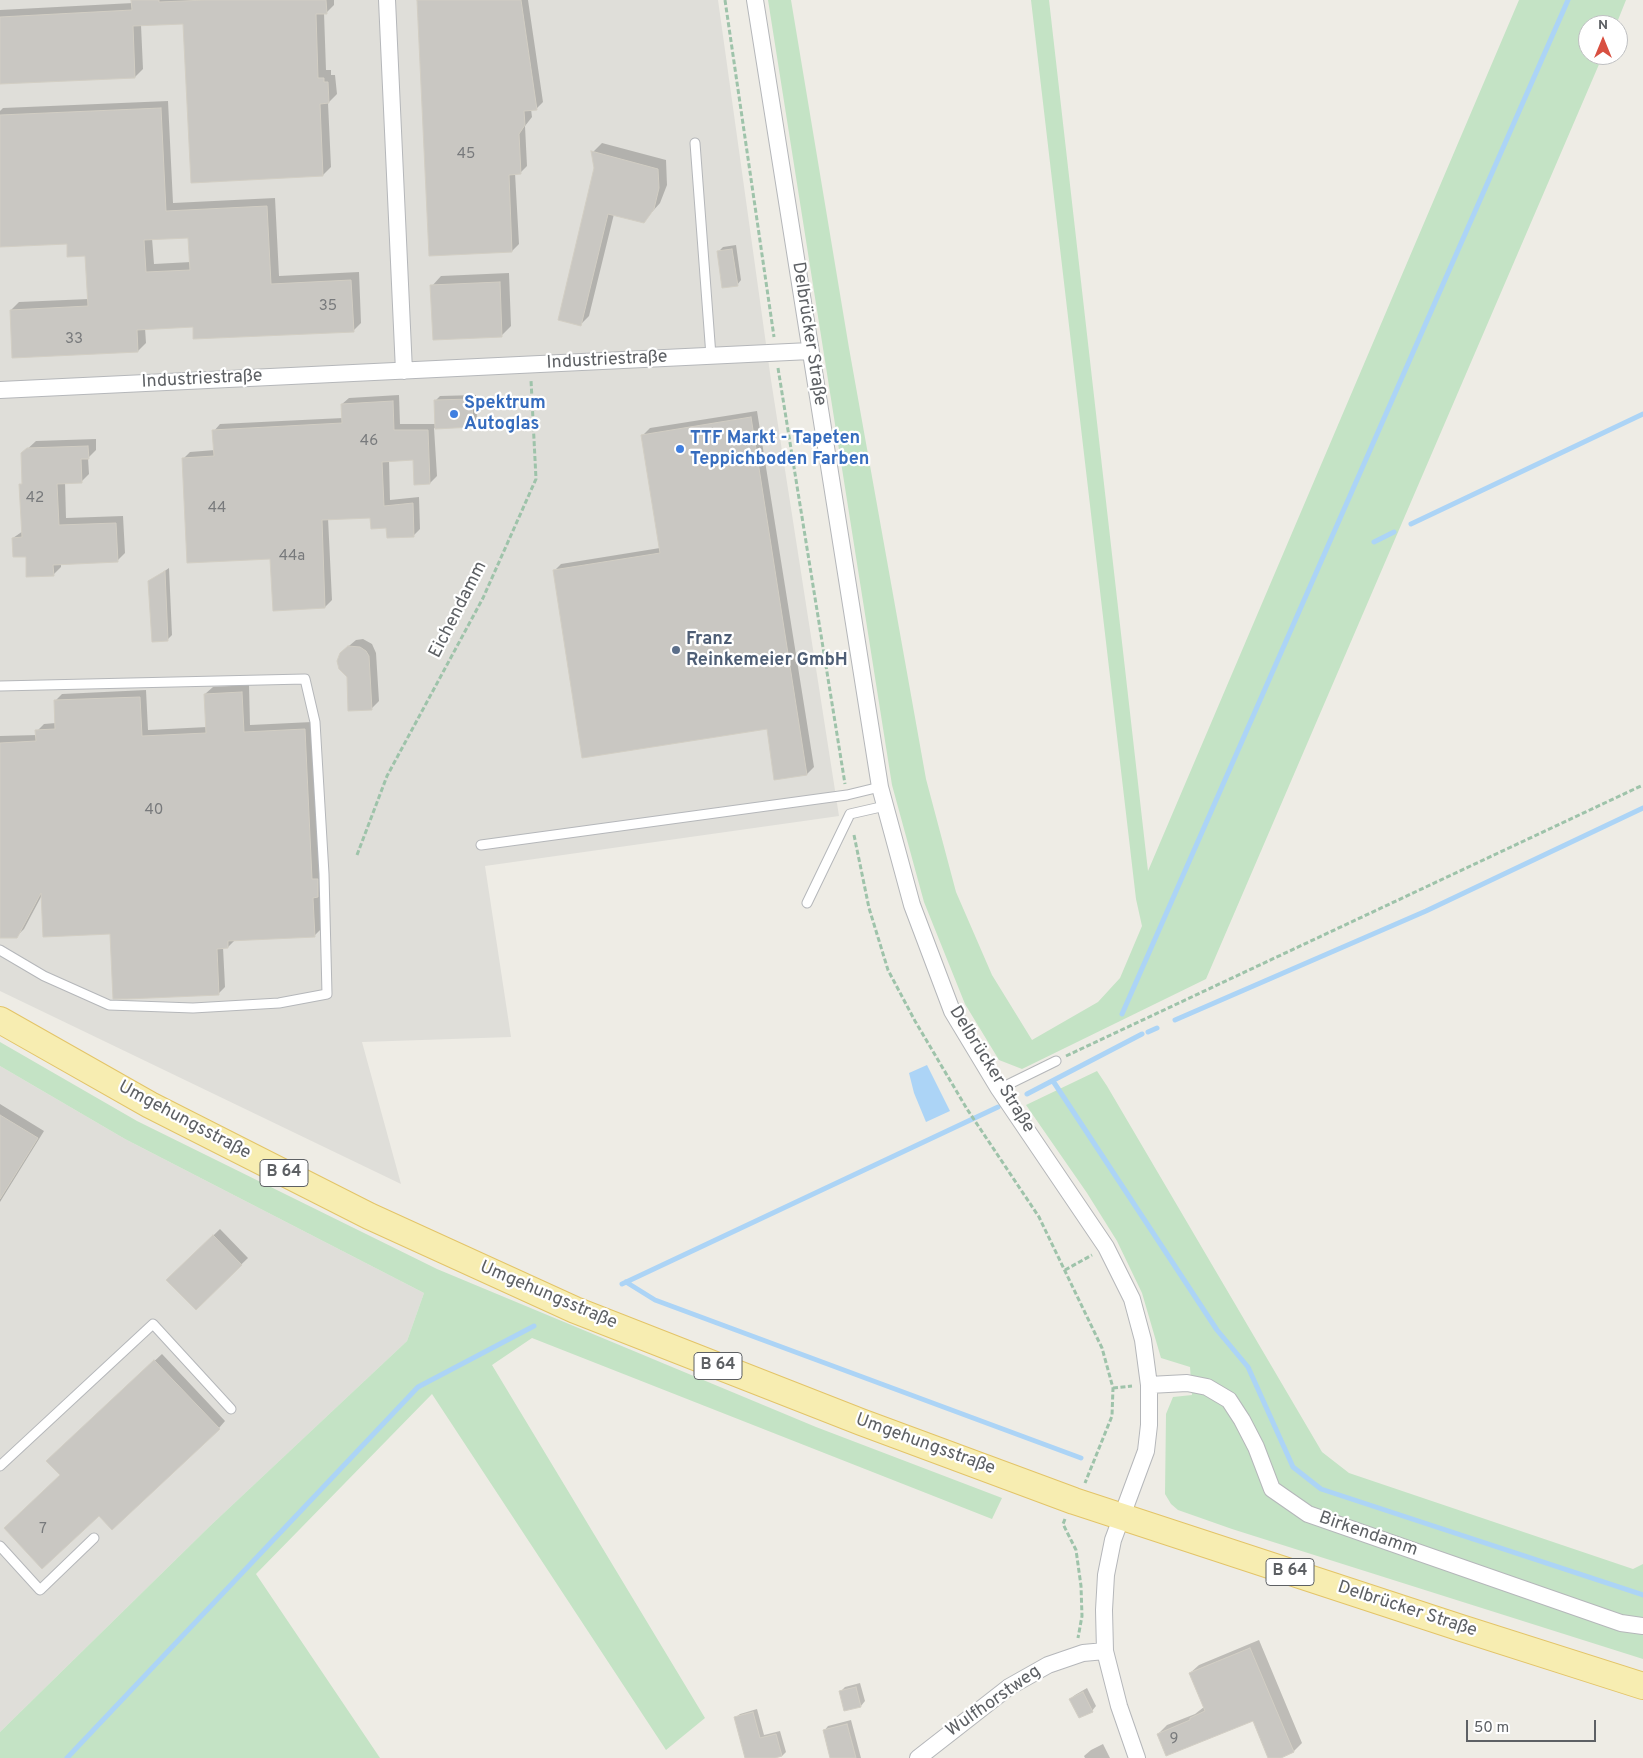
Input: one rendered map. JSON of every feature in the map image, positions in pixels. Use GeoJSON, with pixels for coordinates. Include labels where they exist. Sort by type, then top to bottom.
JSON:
{"type":"FeatureCollection","features":[{"type":"Feature","properties":{"kind":"main road","name":"Umgehungsstraße"},"geometry":{"type":"LineString","coordinates":[[0,1020],[150,1105],[361,1212],[575,1310],[861,1422],[1122,1517]]}},
{"type":"Feature","properties":{"kind":"main road","name":"Delbrücker Straße"},"geometry":{"type":"LineString","coordinates":[[1122,1517],[1643,1686]]}},
{"type":"Feature","properties":{"kind":"street"},"geometry":{"type":"LineString","coordinates":[[387,0],[404,371]]}},
{"type":"Feature","properties":{"kind":"street","name":"Delbrücker Straße"},"geometry":{"type":"LineString","coordinates":[[755,0],[880,786],[912,905],[952,1011],[999,1089],[1106,1247],[1132,1299],[1143,1340],[1149,1385],[1149,1425],[1146,1451],[1122,1517]]}},
{"type":"Feature","properties":{"kind":"street","name":"Industriestraße"},"geometry":{"type":"LineString","coordinates":[[0,390],[810,351]]}},
{"type":"Feature","properties":{"kind":"street","name":"Birkendamm"},"geometry":{"type":"LineString","coordinates":[[1149,1385],[1187,1383],[1207,1387],[1229,1400],[1256,1447],[1272,1490],[1308,1514],[1621,1623],[1643,1626]]}},
{"type":"Feature","properties":{"kind":"street"},"geometry":{"type":"LineString","coordinates":[[1122,1517],[1113,1540],[1106,1575],[1105,1651],[1119,1706],[1137,1758]]}},
{"type":"Feature","properties":{"kind":"street","name":"Wulfhorstweg"},"geometry":{"type":"LineString","coordinates":[[918,1758],[1009,1687],[1048,1664],[1083,1653],[1105,1651]]}},
{"type":"Feature","properties":{"kind":"lane"},"geometry":{"type":"LineString","coordinates":[[695,143],[711,356]]}},
{"type":"Feature","properties":{"kind":"lane"},"geometry":{"type":"LineString","coordinates":[[0,686],[305,679],[315,722],[324,874],[327,994],[279,1003],[193,1008],[109,1005],[44,976],[0,950]]}},
{"type":"Feature","properties":{"kind":"lane"},"geometry":{"type":"LineString","coordinates":[[481,845],[847,795],[880,786]]}},
{"type":"Feature","properties":{"kind":"lane"},"geometry":{"type":"LineString","coordinates":[[807,903],[850,814],[885,806]]}},
{"type":"Feature","properties":{"kind":"lane"},"geometry":{"type":"LineString","coordinates":[[999,1089],[1056,1061]]}},
{"type":"Feature","properties":{"kind":"lane"},"geometry":{"type":"LineString","coordinates":[[0,1466],[153,1324],[231,1409]]}},
{"type":"Feature","properties":{"kind":"lane"},"geometry":{"type":"LineString","coordinates":[[0,1546],[40,1590],[94,1538]]}},
{"type":"Feature","properties":{"kind":"path"},"geometry":{"type":"LineString","coordinates":[[725,0],[776,352],[847,795]]}},
{"type":"Feature","properties":{"kind":"path","name":"Eichendamm"},"geometry":{"type":"LineString","coordinates":[[357,856],[387,776],[483,598],[536,479],[530,365]]}},
{"type":"Feature","properties":{"kind":"path"},"geometry":{"type":"LineString","coordinates":[[1056,1061],[1643,785]]}},
{"type":"Feature","properties":{"kind":"path"},"geometry":{"type":"LineString","coordinates":[[850,814],[869,908],[888,970],[915,1021],[967,1109],[1039,1217],[1102,1348],[1113,1388]]}},
{"type":"Feature","properties":{"kind":"path"},"geometry":{"type":"LineString","coordinates":[[1065,1270],[1106,1247]]}},
{"type":"Feature","properties":{"kind":"shaded area"},"geometry":{"type":"Polygon","coordinates":[[[0,0],[718,0],[771,380],[839,816],[485,866],[511,1037],[362,1042],[401,1184],[0,991],[0,0]]]}},
{"type":"Feature","properties":{"kind":"shaded area"},"geometry":{"type":"Polygon","coordinates":[[[0,1066],[125,1139],[424,1293],[407,1341],[210,1526],[0,1732],[0,1066]]]}},
{"type":"Feature","properties":{"kind":"green space"},"geometry":{"type":"Polygon","coordinates":[[[768,0],[791,0],[849,348],[926,779],[956,892],[992,975],[1032,1040],[1098,1002],[1120,978],[1142,926],[1136,899],[1031,0],[1049,0],[1148,871],[1519,0],[1626,0],[1620,15],[1578,15],[1578,65],[1599,65],[1206,979],[1022,1069],[999,1060],[965,1004],[924,902],[892,785],[768,0]]]}},
{"type":"Feature","properties":{"kind":"green space"},"geometry":{"type":"Polygon","coordinates":[[[0,1042],[137,1121],[437,1269],[816,1427],[1002,1498],[992,1519],[532,1338],[492,1365],[705,1718],[666,1750],[432,1394],[256,1574],[380,1758],[0,1758],[0,1732],[210,1526],[407,1341],[424,1293],[125,1139],[0,1066],[0,1042]]]}},
{"type":"Feature","properties":{"kind":"green space"},"geometry":{"type":"Polygon","coordinates":[[[1097,1071],[1322,1452],[1349,1473],[1633,1569],[1643,1564],[1643,1659],[1232,1529],[1178,1510],[1171,1504],[1165,1494],[1166,1414],[1173,1397],[1192,1395],[1190,1367],[1161,1358],[1142,1293],[1117,1241],[1087,1193],[1026,1105],[1097,1071]]]}},
{"type":"Feature","properties":{"kind":"water"},"geometry":{"type":"Polygon","coordinates":[[[927,1065],[950,1111],[926,1122],[914,1093],[909,1073],[927,1065]]]}},
{"type":"Feature","properties":{"kind":"building"},"geometry":{"type":"Polygon","coordinates":[[[131,0],[159,0],[159,2],[326,0],[327,14],[316,14],[318,78],[324,78],[324,82],[328,82],[329,103],[320,104],[323,176],[191,183],[183,24],[133,26],[135,78],[0,84],[0,17],[132,10],[131,0]]]}},
{"type":"Feature","properties":{"kind":"building"},"geometry":{"type":"Polygon","coordinates":[[[417,0],[521,0],[537,110],[524,111],[525,125],[519,134],[521,174],[509,175],[512,252],[429,256],[417,0]]]}},
{"type":"Feature","properties":{"kind":"building"},"geometry":{"type":"Polygon","coordinates":[[[161,108],[166,211],[267,206],[271,284],[351,280],[354,332],[193,339],[193,327],[137,330],[138,352],[12,358],[10,310],[88,306],[85,256],[67,257],[67,244],[0,247],[0,115],[161,108]],[[188,238],[144,240],[146,272],[190,270],[188,238]]]}},
{"type":"Feature","properties":{"kind":"building"},"geometry":{"type":"Polygon","coordinates":[[[591,151],[658,169],[659,188],[654,209],[644,223],[608,214],[581,326],[558,320],[594,168],[591,151]]]}},
{"type":"Feature","properties":{"kind":"building"},"geometry":{"type":"Polygon","coordinates":[[[732,249],[738,286],[722,288],[717,251],[732,249]]]}},
{"type":"Feature","properties":{"kind":"building"},"geometry":{"type":"Polygon","coordinates":[[[500,282],[502,337],[433,340],[430,285],[500,282]]]}},
{"type":"Feature","properties":{"kind":"building","name":"Spektrum Autoglas"},"geometry":{"type":"Polygon","coordinates":[[[472,399],[473,427],[435,429],[434,400],[472,399]]]}},
{"type":"Feature","properties":{"kind":"building"},"geometry":{"type":"Polygon","coordinates":[[[393,401],[394,430],[428,430],[430,484],[414,485],[413,460],[382,462],[384,506],[413,503],[414,537],[387,538],[386,528],[371,529],[370,518],[322,520],[325,608],[273,611],[270,559],[187,563],[182,458],[214,456],[212,430],[342,423],[341,404],[393,401]]]}},
{"type":"Feature","properties":{"kind":"building","name":"Franz Reinkemeier GmbH"},"geometry":{"type":"Polygon","coordinates":[[[751,417],[807,775],[774,780],[767,729],[582,758],[553,570],[660,553],[641,435],[751,417]]]}},
{"type":"Feature","properties":{"kind":"building"},"geometry":{"type":"Polygon","coordinates":[[[88,446],[89,459],[81,459],[82,483],[57,484],[59,525],[116,523],[118,562],[53,565],[54,576],[26,577],[26,557],[13,557],[12,538],[22,537],[19,484],[22,484],[21,453],[27,448],[88,446]]]}},
{"type":"Feature","properties":{"kind":"building"},"geometry":{"type":"Polygon","coordinates":[[[165,571],[168,641],[152,642],[148,581],[165,571]]]}},
{"type":"Feature","properties":{"kind":"building"},"geometry":{"type":"Polygon","coordinates":[[[348,646],[360,647],[369,656],[372,710],[348,711],[347,677],[339,669],[337,661],[340,653],[348,646]]]}},
{"type":"Feature","properties":{"kind":"building"},"geometry":{"type":"Polygon","coordinates":[[[242,692],[244,732],[305,729],[312,879],[318,879],[318,897],[313,898],[315,937],[228,941],[228,948],[217,949],[219,995],[126,999],[113,999],[110,934],[43,937],[41,893],[17,938],[0,938],[0,743],[36,741],[35,730],[55,729],[54,700],[140,697],[142,736],[206,733],[204,694],[242,692]]]}},
{"type":"Feature","properties":{"kind":"building"},"geometry":{"type":"Polygon","coordinates":[[[0,1115],[38,1138],[0,1199],[0,1115]]]}},
{"type":"Feature","properties":{"kind":"building"},"geometry":{"type":"Polygon","coordinates":[[[213,1235],[242,1265],[196,1310],[166,1280],[213,1235]]]}},
{"type":"Feature","properties":{"kind":"building"},"geometry":{"type":"Polygon","coordinates":[[[154,1360],[220,1429],[112,1530],[99,1516],[42,1569],[4,1528],[60,1475],[46,1461],[154,1360]]]}},
{"type":"Feature","properties":{"kind":"building"},"geometry":{"type":"Polygon","coordinates":[[[1250,1648],[1294,1752],[1281,1758],[1268,1758],[1253,1721],[1166,1756],[1157,1734],[1190,1720],[1190,1718],[1205,1711],[1189,1673],[1250,1648]]]}},
{"type":"Feature","properties":{"kind":"building"},"geometry":{"type":"Polygon","coordinates":[[[856,1687],[861,1707],[844,1711],[839,1691],[856,1687]]]}},
{"type":"Feature","properties":{"kind":"building"},"geometry":{"type":"Polygon","coordinates":[[[1083,1692],[1093,1712],[1079,1718],[1069,1699],[1083,1692]]]}},
{"type":"Feature","properties":{"kind":"building"},"geometry":{"type":"Polygon","coordinates":[[[753,1712],[760,1738],[776,1734],[782,1756],[775,1758],[745,1758],[734,1717],[753,1712]]]}},
{"type":"Feature","properties":{"kind":"building"},"geometry":{"type":"Polygon","coordinates":[[[847,1724],[856,1758],[830,1758],[823,1730],[847,1724]]]}},
{"type":"Feature","properties":{"kind":"waterway"},"geometry":{"type":"LineString","coordinates":[[1122,1014],[1568,0]]}},
{"type":"Feature","properties":{"kind":"waterway"},"geometry":{"type":"LineString","coordinates":[[1411,524],[1643,414]]}},
{"type":"Feature","properties":{"kind":"waterway"},"geometry":{"type":"LineString","coordinates":[[1374,542],[1394,532]]}},
{"type":"Feature","properties":{"kind":"waterway"},"geometry":{"type":"LineString","coordinates":[[1175,1020],[1426,911],[1643,808]]}},
{"type":"Feature","properties":{"kind":"waterway"},"geometry":{"type":"LineString","coordinates":[[1148,1032],[1157,1028]]}},
{"type":"Feature","properties":{"kind":"waterway"},"geometry":{"type":"LineString","coordinates":[[1027,1094],[1142,1034]]}},
{"type":"Feature","properties":{"kind":"waterway"},"geometry":{"type":"LineString","coordinates":[[1053,1081],[1217,1330],[1248,1367],[1293,1467],[1321,1489],[1643,1595]]}},
{"type":"Feature","properties":{"kind":"waterway"},"geometry":{"type":"LineString","coordinates":[[622,1284],[998,1107]]}},
{"type":"Feature","properties":{"kind":"waterway"},"geometry":{"type":"LineString","coordinates":[[626,1282],[655,1300],[1081,1458]]}},
{"type":"Feature","properties":{"kind":"waterway"},"geometry":{"type":"LineString","coordinates":[[67,1758],[418,1387],[534,1326]]}},
{"type":"Feature","properties":{"kind":"place","name":"Spektrum Autoglas"},"geometry":{"type":"Point","coordinates":[454,414]}},
{"type":"Feature","properties":{"kind":"place","name":"TTF Markt - Tapeten Teppichboden Farben"},"geometry":{"type":"Point","coordinates":[680,449]}},
{"type":"Feature","properties":{"kind":"place","name":"Franz Reinkemeier GmbH"},"geometry":{"type":"Point","coordinates":[676,650]}}]}
